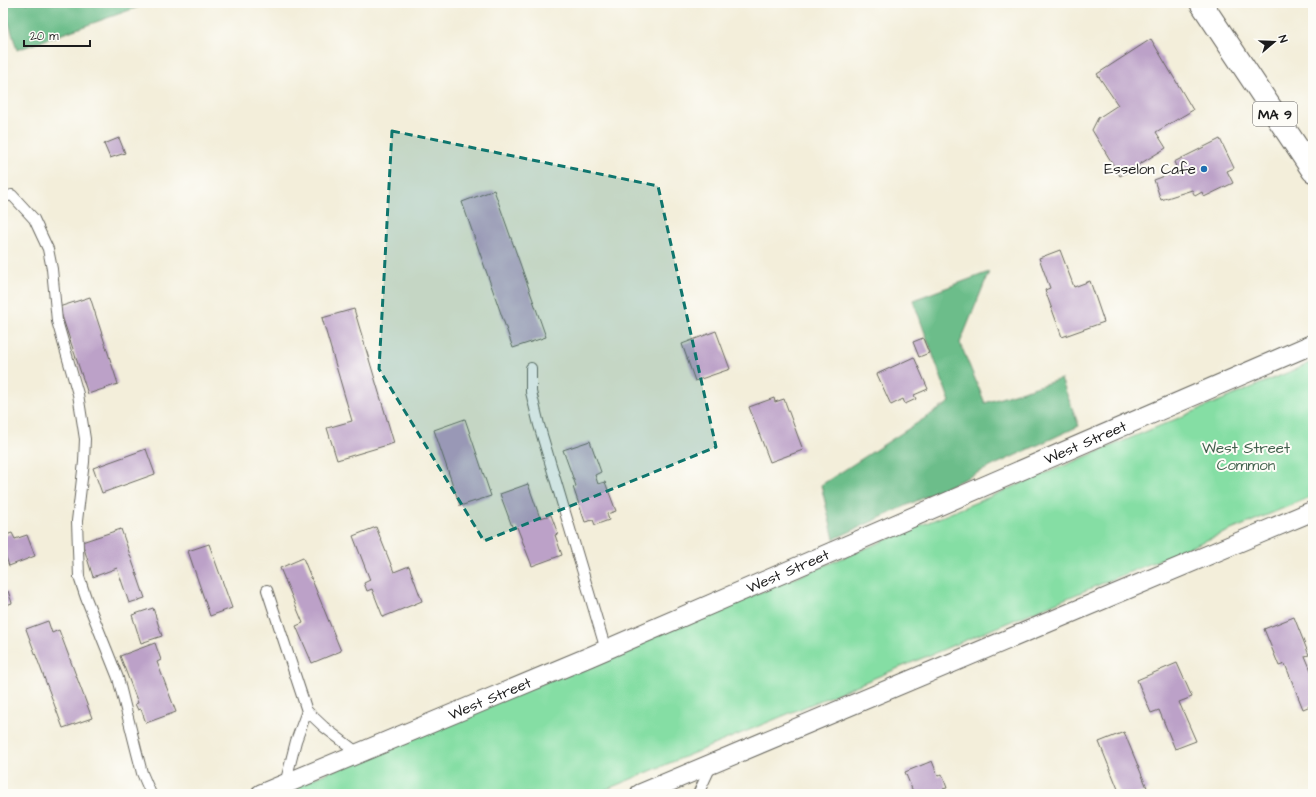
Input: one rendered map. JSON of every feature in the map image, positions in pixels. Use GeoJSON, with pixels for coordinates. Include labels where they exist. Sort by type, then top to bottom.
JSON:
{"type":"FeatureCollection","features":[{"type":"Feature","properties":{"kind":"highway","name":"MA 9"},"geometry":{"type":"LineString","coordinates":[[1201,3],[1313,171]]}},
{"type":"Feature","properties":{"kind":"street","name":"West Street"},"geometry":{"type":"LineString","coordinates":[[261,794],[606,650],[1313,344]]}},
{"type":"Feature","properties":{"kind":"street"},"geometry":{"type":"LineString","coordinates":[[640,794],[1313,511]]}},
{"type":"Feature","properties":{"kind":"lane"},"geometry":{"type":"LineString","coordinates":[[3,197],[12,195],[34,219],[48,249],[52,269],[56,321],[78,394],[86,439],[77,521],[79,577],[118,678],[142,773],[151,794]]}},
{"type":"Feature","properties":{"kind":"lane"},"geometry":{"type":"LineString","coordinates":[[531,368],[531,392],[539,425],[606,650]]}},
{"type":"Feature","properties":{"kind":"lane"},"geometry":{"type":"LineString","coordinates":[[267,590],[308,711],[324,727],[358,753]]}},
{"type":"Feature","properties":{"kind":"lane"},"geometry":{"type":"LineString","coordinates":[[285,784],[296,741],[308,711]]}},
{"type":"Feature","properties":{"kind":"lane"},"geometry":{"type":"LineString","coordinates":[[698,794],[712,764]]}},
{"type":"Feature","properties":{"kind":"highlighted area"},"geometry":{"type":"Polygon","coordinates":[[[392,131],[658,186],[716,447],[484,541],[379,369],[392,131]]]}},
{"type":"Feature","properties":{"kind":"green space"},"geometry":{"type":"Polygon","coordinates":[[[3,3],[141,3],[141,6],[17,50],[3,3]]]}},
{"type":"Feature","properties":{"kind":"green space"},"geometry":{"type":"Polygon","coordinates":[[[989,272],[960,343],[985,403],[1061,379],[1079,426],[834,539],[821,485],[950,402],[913,300],[989,272]]]}},
{"type":"Feature","properties":{"kind":"green space","name":"West Street Common"},"geometry":{"type":"Polygon","coordinates":[[[1313,362],[1313,496],[595,794],[276,794],[1313,362]]]}},
{"type":"Feature","properties":{"kind":"building"},"geometry":{"type":"Polygon","coordinates":[[[1151,39],[1193,110],[1156,132],[1166,148],[1120,176],[1092,130],[1098,118],[1118,105],[1097,74],[1151,39]]]}},
{"type":"Feature","properties":{"kind":"building"},"geometry":{"type":"Polygon","coordinates":[[[119,138],[125,153],[110,158],[104,144],[119,138]]]}},
{"type":"Feature","properties":{"kind":"building","name":"Esselon Cafe"},"geometry":{"type":"Polygon","coordinates":[[[1220,139],[1234,168],[1227,171],[1233,183],[1204,197],[1202,192],[1195,196],[1192,190],[1161,200],[1154,180],[1178,171],[1174,162],[1220,139]]]}},
{"type":"Feature","properties":{"kind":"building"},"geometry":{"type":"Polygon","coordinates":[[[494,190],[546,337],[513,348],[462,202],[494,190]]]}},
{"type":"Feature","properties":{"kind":"building"},"geometry":{"type":"Polygon","coordinates":[[[1060,250],[1074,287],[1090,281],[1104,322],[1062,337],[1045,290],[1050,288],[1039,258],[1060,250]]]}},
{"type":"Feature","properties":{"kind":"building"},"geometry":{"type":"Polygon","coordinates":[[[90,297],[118,384],[88,394],[59,307],[90,297]]]}},
{"type":"Feature","properties":{"kind":"building"},"geometry":{"type":"Polygon","coordinates":[[[354,309],[394,443],[337,460],[327,428],[352,421],[322,318],[354,309]]]}},
{"type":"Feature","properties":{"kind":"building"},"geometry":{"type":"Polygon","coordinates":[[[716,331],[730,369],[695,381],[682,344],[716,331]]]}},
{"type":"Feature","properties":{"kind":"building"},"geometry":{"type":"Polygon","coordinates":[[[923,338],[929,353],[919,357],[913,342],[923,338]]]}},
{"type":"Feature","properties":{"kind":"building"},"geometry":{"type":"Polygon","coordinates":[[[914,357],[928,389],[914,395],[916,399],[905,404],[903,399],[891,405],[877,374],[914,357]]]}},
{"type":"Feature","properties":{"kind":"building"},"geometry":{"type":"Polygon","coordinates":[[[774,398],[775,402],[784,399],[803,450],[770,462],[749,407],[774,398]]]}},
{"type":"Feature","properties":{"kind":"building"},"geometry":{"type":"Polygon","coordinates":[[[465,419],[491,496],[460,506],[434,430],[465,419]]]}},
{"type":"Feature","properties":{"kind":"building"},"geometry":{"type":"Polygon","coordinates":[[[590,441],[601,472],[595,475],[598,484],[605,482],[616,511],[607,514],[609,520],[595,525],[593,520],[585,522],[573,487],[576,486],[563,450],[590,441]]]}},
{"type":"Feature","properties":{"kind":"building"},"geometry":{"type":"Polygon","coordinates":[[[146,449],[155,474],[102,493],[93,468],[146,449]]]}},
{"type":"Feature","properties":{"kind":"building"},"geometry":{"type":"Polygon","coordinates":[[[528,484],[540,518],[551,515],[558,534],[555,535],[562,555],[532,566],[517,527],[513,529],[500,494],[528,484]]]}},
{"type":"Feature","properties":{"kind":"building"},"geometry":{"type":"Polygon","coordinates":[[[376,527],[394,572],[409,566],[422,601],[383,617],[372,589],[367,591],[364,583],[370,580],[353,536],[376,527]]]}},
{"type":"Feature","properties":{"kind":"building"},"geometry":{"type":"Polygon","coordinates":[[[121,529],[145,598],[129,603],[117,568],[93,577],[82,542],[121,529]]]}},
{"type":"Feature","properties":{"kind":"building"},"geometry":{"type":"Polygon","coordinates":[[[12,533],[15,539],[27,535],[35,556],[9,566],[3,548],[3,536],[12,533]]]}},
{"type":"Feature","properties":{"kind":"building"},"geometry":{"type":"Polygon","coordinates":[[[209,544],[232,608],[210,616],[188,551],[209,544]]]}},
{"type":"Feature","properties":{"kind":"building"},"geometry":{"type":"Polygon","coordinates":[[[303,558],[341,651],[312,663],[296,626],[303,623],[280,568],[303,558]]]}},
{"type":"Feature","properties":{"kind":"building"},"geometry":{"type":"Polygon","coordinates":[[[8,591],[12,603],[3,606],[3,593],[8,591]]]}},
{"type":"Feature","properties":{"kind":"building"},"geometry":{"type":"Polygon","coordinates":[[[153,608],[162,636],[141,643],[132,615],[153,608]]]}},
{"type":"Feature","properties":{"kind":"building"},"geometry":{"type":"Polygon","coordinates":[[[1294,617],[1309,655],[1305,656],[1313,675],[1313,705],[1303,709],[1285,664],[1279,666],[1264,629],[1294,617]]]}},
{"type":"Feature","properties":{"kind":"building"},"geometry":{"type":"Polygon","coordinates":[[[48,621],[52,633],[59,630],[92,718],[63,728],[26,629],[48,621]]]}},
{"type":"Feature","properties":{"kind":"building"},"geometry":{"type":"Polygon","coordinates":[[[155,643],[161,660],[157,662],[176,712],[146,723],[141,709],[138,710],[135,704],[138,703],[120,656],[155,643]]]}},
{"type":"Feature","properties":{"kind":"building"},"geometry":{"type":"Polygon","coordinates":[[[1177,663],[1192,697],[1179,702],[1196,741],[1175,749],[1159,710],[1151,713],[1137,680],[1177,663]]]}},
{"type":"Feature","properties":{"kind":"building"},"geometry":{"type":"Polygon","coordinates":[[[1124,732],[1148,790],[1138,794],[1120,794],[1099,742],[1124,732]]]}},
{"type":"Feature","properties":{"kind":"building"},"geometry":{"type":"Polygon","coordinates":[[[932,761],[938,776],[942,774],[947,788],[943,789],[945,794],[914,794],[905,772],[932,761]]]}},
{"type":"Feature","properties":{"kind":"place","name":"Esselon Cafe"},"geometry":{"type":"Point","coordinates":[1204,169]}}]}
